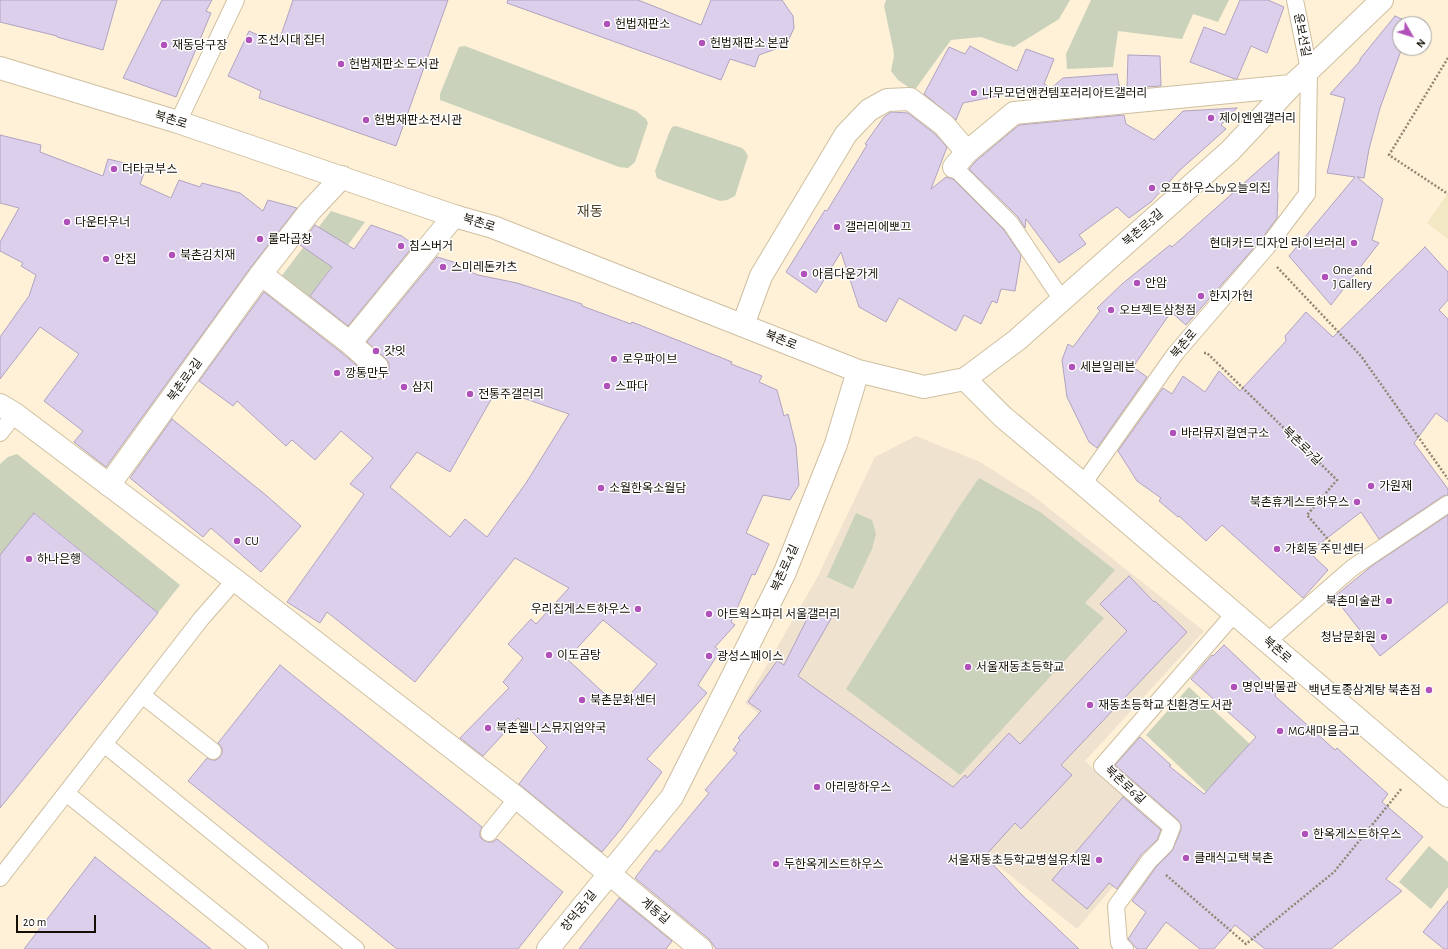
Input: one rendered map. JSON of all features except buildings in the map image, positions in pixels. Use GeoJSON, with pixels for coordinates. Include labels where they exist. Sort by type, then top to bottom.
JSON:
{"type":"FeatureCollection","features":[{"type":"Feature","properties":{"kind":"street","name":"북촌로5길"},"geometry":{"type":"LineString","coordinates":[[965,380],[1017,340],[1230,152],[1291,86],[1382,0]]}},
{"type":"Feature","properties":{"kind":"street","name":"북촌로"},"geometry":{"type":"LineString","coordinates":[[0,68],[178,122],[454,216],[493,227],[858,371],[924,387],[965,380],[1003,417],[1448,796]]}},
{"type":"Feature","properties":{"kind":"street"},"geometry":{"type":"LineString","coordinates":[[743,325],[761,276],[846,134],[869,110],[887,100],[910,99],[944,125],[960,159],[1014,113],[1291,86]]}},
{"type":"Feature","properties":{"kind":"street","name":"북촌로2길"},"geometry":{"type":"LineString","coordinates":[[109,485],[261,274],[310,211],[342,177]]}},
{"type":"Feature","properties":{"kind":"street","name":"북촌로"},"geometry":{"type":"LineString","coordinates":[[350,342],[454,216]]}},
{"type":"Feature","properties":{"kind":"street"},"geometry":{"type":"LineString","coordinates":[[261,274],[350,342],[377,367]]}},
{"type":"Feature","properties":{"kind":"street","name":"북촌로4길"},"geometry":{"type":"LineString","coordinates":[[610,873],[672,797],[782,579],[836,444],[858,371]]}},
{"type":"Feature","properties":{"kind":"street","name":"계동길"},"geometry":{"type":"LineString","coordinates":[[8,410],[235,580],[517,798],[701,949]]}},
{"type":"Feature","properties":{"kind":"street","name":"창덕궁1길"},"geometry":{"type":"LineString","coordinates":[[548,949],[610,873]]}},
{"type":"Feature","properties":{"kind":"lane"},"geometry":{"type":"LineString","coordinates":[[178,122],[236,0]]}},
{"type":"Feature","properties":{"kind":"lane","name":"윤보선길"},"geometry":{"type":"LineString","coordinates":[[1295,0],[1309,70]]}},
{"type":"Feature","properties":{"kind":"lane","name":"북촌로"},"geometry":{"type":"LineString","coordinates":[[1083,484],[1175,354],[1267,247],[1307,194],[1309,70]]}},
{"type":"Feature","properties":{"kind":"lane"},"geometry":{"type":"LineString","coordinates":[[960,159],[1011,224],[1062,300]]}},
{"type":"Feature","properties":{"kind":"lane"},"geometry":{"type":"LineString","coordinates":[[0,434],[8,410]]}},
{"type":"Feature","properties":{"kind":"lane"},"geometry":{"type":"LineString","coordinates":[[1267,642],[1352,568],[1448,504]]}},
{"type":"Feature","properties":{"kind":"lane"},"geometry":{"type":"LineString","coordinates":[[0,878],[142,695],[235,580]]}},
{"type":"Feature","properties":{"kind":"lane","name":"북촌로6길"},"geometry":{"type":"LineString","coordinates":[[1125,949],[1119,943],[1116,906],[1149,861],[1165,845],[1172,827],[1102,766],[1234,614]]}},
{"type":"Feature","properties":{"kind":"lane"},"geometry":{"type":"LineString","coordinates":[[142,695],[213,751]]}},
{"type":"Feature","properties":{"kind":"lane"},"geometry":{"type":"LineString","coordinates":[[104,744],[356,949]]}},
{"type":"Feature","properties":{"kind":"lane"},"geometry":{"type":"LineString","coordinates":[[66,793],[260,949]]}},
{"type":"Feature","properties":{"kind":"lane"},"geometry":{"type":"LineString","coordinates":[[489,833],[517,798]]}},
{"type":"Feature","properties":{"kind":"path"},"geometry":{"type":"LineString","coordinates":[[1448,58],[1389,155],[1448,194]]}},
{"type":"Feature","properties":{"kind":"path"},"geometry":{"type":"LineString","coordinates":[[1267,247],[1276,265],[1361,356],[1448,479]]}},
{"type":"Feature","properties":{"kind":"path","name":"북촌로7길"},"geometry":{"type":"LineString","coordinates":[[1175,354],[1207,353],[1337,480],[1308,515],[1352,568]]}},
{"type":"Feature","properties":{"kind":"path"},"geometry":{"type":"LineString","coordinates":[[1149,861],[1246,944],[1334,872],[1416,770]]}},
{"type":"Feature","properties":{"kind":"shaded area","name":"서울재동초등학교"},"geometry":{"type":"Polygon","coordinates":[[[916,436],[980,462],[1032,495],[1204,631],[1085,761],[1161,830],[1077,929],[965,839],[940,855],[745,703],[817,578],[875,457],[916,436]]]}},
{"type":"Feature","properties":{"kind":"green space"},"geometry":{"type":"Polygon","coordinates":[[[886,0],[1070,0],[1059,19],[1014,47],[981,37],[951,40],[914,91],[898,80],[891,71],[894,56],[884,6],[886,0]]]}},
{"type":"Feature","properties":{"kind":"green space"},"geometry":{"type":"Polygon","coordinates":[[[1091,0],[1229,0],[1218,22],[1193,14],[1182,39],[1118,31],[1113,67],[1067,69],[1066,54],[1091,0]]]}},
{"type":"Feature","properties":{"kind":"green space"},"geometry":{"type":"Polygon","coordinates":[[[465,46],[636,111],[646,119],[648,123],[635,162],[628,168],[619,167],[440,100],[440,94],[459,47],[465,46]]]}},
{"type":"Feature","properties":{"kind":"green space"},"geometry":{"type":"Polygon","coordinates":[[[676,126],[742,148],[745,151],[748,156],[735,196],[727,200],[720,201],[657,178],[655,171],[669,133],[672,127],[676,126]]]}},
{"type":"Feature","properties":{"kind":"green space"},"geometry":{"type":"Polygon","coordinates":[[[331,211],[365,222],[307,300],[280,278],[331,211]]]}},
{"type":"Feature","properties":{"kind":"green space"},"geometry":{"type":"Polygon","coordinates":[[[17,454],[180,585],[158,613],[35,513],[0,555],[0,464],[8,457],[17,454]]]}},
{"type":"Feature","properties":{"kind":"green space"},"geometry":{"type":"Polygon","coordinates":[[[979,478],[1040,512],[1115,570],[1085,603],[1104,618],[960,775],[846,689],[959,507],[979,478]]]}},
{"type":"Feature","properties":{"kind":"green space"},"geometry":{"type":"Polygon","coordinates":[[[856,513],[872,520],[876,534],[872,549],[853,589],[827,577],[856,513]]]}},
{"type":"Feature","properties":{"kind":"green space"},"geometry":{"type":"Polygon","coordinates":[[[1189,687],[1250,744],[1206,792],[1146,735],[1189,687]]]}},
{"type":"Feature","properties":{"kind":"green space"},"geometry":{"type":"Polygon","coordinates":[[[1429,846],[1448,862],[1448,887],[1431,909],[1399,882],[1429,846]]]}},
{"type":"Feature","properties":{"kind":"sand"},"geometry":{"type":"Polygon","coordinates":[[[1448,193],[1448,239],[1427,223],[1448,193]]]}},
{"type":"Feature","properties":{"kind":"place","name":"헌법재판소"},"geometry":{"type":"Point","coordinates":[607,24]}},
{"type":"Feature","properties":{"kind":"place","name":"조선시대 집터"},"geometry":{"type":"Point","coordinates":[249,40]}},
{"type":"Feature","properties":{"kind":"place","name":"헌법재판소 본관"},"geometry":{"type":"Point","coordinates":[702,43]}},
{"type":"Feature","properties":{"kind":"place","name":"재동당구장"},"geometry":{"type":"Point","coordinates":[164,45]}},
{"type":"Feature","properties":{"kind":"place","name":"헌법재판소 도서관"},"geometry":{"type":"Point","coordinates":[341,64]}},
{"type":"Feature","properties":{"kind":"place","name":"나무모던앤컨템포러리아트갤러리"},"geometry":{"type":"Point","coordinates":[974,93]}},
{"type":"Feature","properties":{"kind":"place","name":"제이엔엠갤러리"},"geometry":{"type":"Point","coordinates":[1211,118]}},
{"type":"Feature","properties":{"kind":"place","name":"헌법재판소전시관"},"geometry":{"type":"Point","coordinates":[366,120]}},
{"type":"Feature","properties":{"kind":"place","name":"더타코부스"},"geometry":{"type":"Point","coordinates":[114,169]}},
{"type":"Feature","properties":{"kind":"place","name":"오프하우스by오늘의집"},"geometry":{"type":"Point","coordinates":[1152,188]}},
{"type":"Feature","properties":{"kind":"place","name":"다운타우너"},"geometry":{"type":"Point","coordinates":[67,222]}},
{"type":"Feature","properties":{"kind":"place","name":"갤러리에뽀끄"},"geometry":{"type":"Point","coordinates":[837,227]}},
{"type":"Feature","properties":{"kind":"place","name":"룰라곱창"},"geometry":{"type":"Point","coordinates":[260,239]}},
{"type":"Feature","properties":{"kind":"place","name":"현대카드 디자인 라이브러리"},"geometry":{"type":"Point","coordinates":[1354,243]}},
{"type":"Feature","properties":{"kind":"place","name":"침스버거"},"geometry":{"type":"Point","coordinates":[401,246]}},
{"type":"Feature","properties":{"kind":"place","name":"북촌김치재"},"geometry":{"type":"Point","coordinates":[172,255]}},
{"type":"Feature","properties":{"kind":"place","name":"안집"},"geometry":{"type":"Point","coordinates":[106,259]}},
{"type":"Feature","properties":{"kind":"place","name":"스미레돈카츠"},"geometry":{"type":"Point","coordinates":[443,267]}},
{"type":"Feature","properties":{"kind":"place","name":"아름다운가게"},"geometry":{"type":"Point","coordinates":[804,274]}},
{"type":"Feature","properties":{"kind":"place","name":"One and J Gallery"},"geometry":{"type":"Point","coordinates":[1325,277]}},
{"type":"Feature","properties":{"kind":"place","name":"안암"},"geometry":{"type":"Point","coordinates":[1137,283]}},
{"type":"Feature","properties":{"kind":"place","name":"한지가헌"},"geometry":{"type":"Point","coordinates":[1201,296]}},
{"type":"Feature","properties":{"kind":"place","name":"오브젝트삼청점"},"geometry":{"type":"Point","coordinates":[1111,310]}},
{"type":"Feature","properties":{"kind":"place","name":"갓잇"},"geometry":{"type":"Point","coordinates":[376,351]}},
{"type":"Feature","properties":{"kind":"place","name":"로우파이브"},"geometry":{"type":"Point","coordinates":[614,359]}},
{"type":"Feature","properties":{"kind":"place","name":"세븐일레븐"},"geometry":{"type":"Point","coordinates":[1072,367]}},
{"type":"Feature","properties":{"kind":"place","name":"깡통만두"},"geometry":{"type":"Point","coordinates":[337,373]}},
{"type":"Feature","properties":{"kind":"place","name":"스파다"},"geometry":{"type":"Point","coordinates":[607,386]}},
{"type":"Feature","properties":{"kind":"place","name":"삼지"},"geometry":{"type":"Point","coordinates":[404,387]}},
{"type":"Feature","properties":{"kind":"place","name":"전통주갤러리"},"geometry":{"type":"Point","coordinates":[470,394]}},
{"type":"Feature","properties":{"kind":"place","name":"바라뮤지컬연구소"},"geometry":{"type":"Point","coordinates":[1173,433]}},
{"type":"Feature","properties":{"kind":"place","name":"가원재"},"geometry":{"type":"Point","coordinates":[1371,486]}},
{"type":"Feature","properties":{"kind":"place","name":"소월한옥소월담"},"geometry":{"type":"Point","coordinates":[601,488]}},
{"type":"Feature","properties":{"kind":"place","name":"북촌휴게스트하우스"},"geometry":{"type":"Point","coordinates":[1357,502]}},
{"type":"Feature","properties":{"kind":"place","name":"CU"},"geometry":{"type":"Point","coordinates":[237,541]}},
{"type":"Feature","properties":{"kind":"place","name":"가회동 주민센터"},"geometry":{"type":"Point","coordinates":[1277,549]}},
{"type":"Feature","properties":{"kind":"place","name":"하나은행"},"geometry":{"type":"Point","coordinates":[29,559]}},
{"type":"Feature","properties":{"kind":"place","name":"북촌미술관"},"geometry":{"type":"Point","coordinates":[1389,601]}},
{"type":"Feature","properties":{"kind":"place","name":"우리집게스트하우스"},"geometry":{"type":"Point","coordinates":[638,609]}},
{"type":"Feature","properties":{"kind":"place","name":"아트웍스파리 서울갤러리"},"geometry":{"type":"Point","coordinates":[709,614]}},
{"type":"Feature","properties":{"kind":"place","name":"청남문화원"},"geometry":{"type":"Point","coordinates":[1384,637]}},
{"type":"Feature","properties":{"kind":"place","name":"이도곰탕"},"geometry":{"type":"Point","coordinates":[549,655]}},
{"type":"Feature","properties":{"kind":"place","name":"광성스페이스"},"geometry":{"type":"Point","coordinates":[709,656]}},
{"type":"Feature","properties":{"kind":"place","name":"서울재동초등학교"},"geometry":{"type":"Point","coordinates":[968,667]}},
{"type":"Feature","properties":{"kind":"place","name":"명인박물관"},"geometry":{"type":"Point","coordinates":[1234,687]}},
{"type":"Feature","properties":{"kind":"place","name":"백년토종삼계탕 북촌점"},"geometry":{"type":"Point","coordinates":[1429,690]}},
{"type":"Feature","properties":{"kind":"place","name":"북촌문화센터"},"geometry":{"type":"Point","coordinates":[582,700]}},
{"type":"Feature","properties":{"kind":"place","name":"재동초등학교 친환경도서관"},"geometry":{"type":"Point","coordinates":[1090,705]}},
{"type":"Feature","properties":{"kind":"place","name":"북촌웰니스뮤지엄약국"},"geometry":{"type":"Point","coordinates":[488,728]}},
{"type":"Feature","properties":{"kind":"place","name":"MG새마을금고"},"geometry":{"type":"Point","coordinates":[1280,731]}},
{"type":"Feature","properties":{"kind":"place","name":"아리랑하우스"},"geometry":{"type":"Point","coordinates":[817,787]}},
{"type":"Feature","properties":{"kind":"place","name":"한옥게스트하우스"},"geometry":{"type":"Point","coordinates":[1305,834]}},
{"type":"Feature","properties":{"kind":"place","name":"클래식고택 북촌"},"geometry":{"type":"Point","coordinates":[1186,858]}},
{"type":"Feature","properties":{"kind":"place","name":"서울재동초등학교병설유치원"},"geometry":{"type":"Point","coordinates":[1099,860]}},
{"type":"Feature","properties":{"kind":"place","name":"두한옥게스트하우스"},"geometry":{"type":"Point","coordinates":[776,864]}},
{"type":"Feature","properties":{"kind":"district","name":"재동"},"geometry":{"type":"Point","coordinates":[590,212]}}]}
